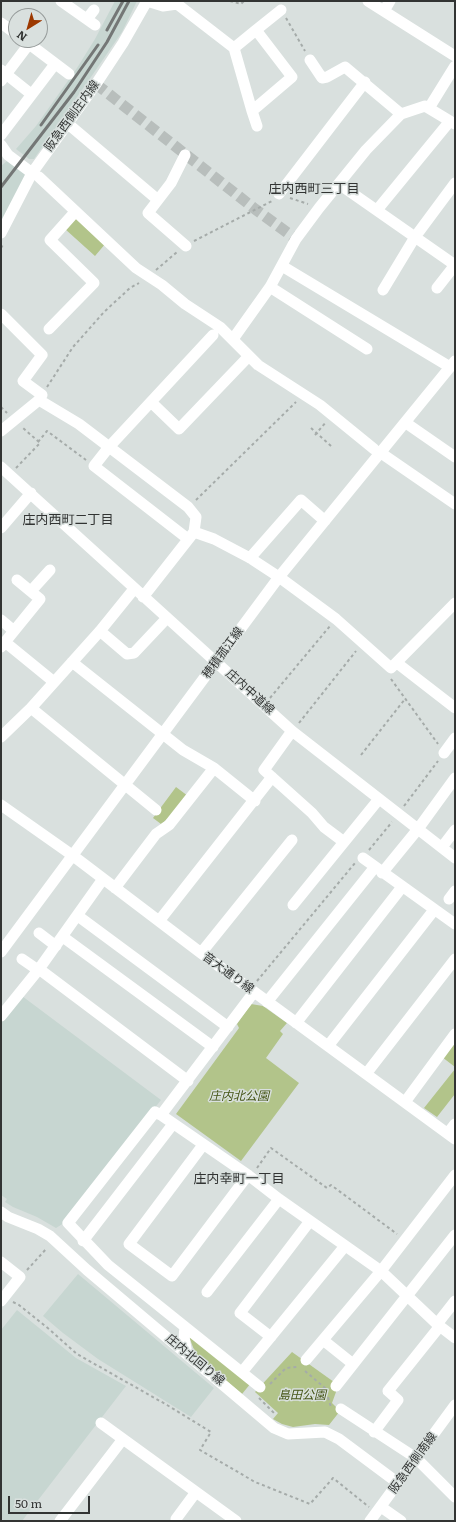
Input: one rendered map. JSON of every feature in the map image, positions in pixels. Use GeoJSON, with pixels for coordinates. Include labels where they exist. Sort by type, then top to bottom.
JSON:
{"type":"FeatureCollection","features":[{"type":"Feature","properties":{"kind":"street"},"geometry":{"type":"LineString","coordinates":[[61,1],[91,22],[94,10]]}},
{"type":"Feature","properties":{"kind":"street"},"geometry":{"type":"LineString","coordinates":[[147,1],[164,6],[177,4],[234,48],[256,126]]}},
{"type":"Feature","properties":{"kind":"street","name":"阪急西側庄内線"},"geometry":{"type":"LineString","coordinates":[[1,233],[67,123],[123,43],[147,1]]}},
{"type":"Feature","properties":{"kind":"street"},"geometry":{"type":"LineString","coordinates":[[368,1],[455,56]]}},
{"type":"Feature","properties":{"kind":"street"},"geometry":{"type":"LineString","coordinates":[[384,11],[390,1]]}},
{"type":"Feature","properties":{"kind":"street"},"geometry":{"type":"LineString","coordinates":[[234,48],[281,10]]}},
{"type":"Feature","properties":{"kind":"street"},"geometry":{"type":"LineString","coordinates":[[252,111],[292,77],[256,30]]}},
{"type":"Feature","properties":{"kind":"street"},"geometry":{"type":"LineString","coordinates":[[22,48],[3,75],[31,94]]}},
{"type":"Feature","properties":{"kind":"street"},"geometry":{"type":"LineString","coordinates":[[34,48],[69,74]]}},
{"type":"Feature","properties":{"kind":"street"},"geometry":{"type":"LineString","coordinates":[[310,60],[322,78],[327,77],[345,67],[365,82],[401,114]]}},
{"type":"Feature","properties":{"kind":"street"},"geometry":{"type":"LineString","coordinates":[[1,135],[55,64]]}},
{"type":"Feature","properties":{"kind":"street"},"geometry":{"type":"LineString","coordinates":[[429,108],[455,66]]}},
{"type":"Feature","properties":{"kind":"street"},"geometry":{"type":"LineString","coordinates":[[279,194],[365,82]]}},
{"type":"Feature","properties":{"kind":"street"},"geometry":{"type":"LineString","coordinates":[[235,337],[270,287],[296,239],[319,208],[366,150],[401,114],[425,106],[452,123],[377,210]]}},
{"type":"Feature","properties":{"kind":"street"},"geometry":{"type":"LineString","coordinates":[[67,123],[158,200]]}},
{"type":"Feature","properties":{"kind":"street"},"geometry":{"type":"LineString","coordinates":[[2,150],[35,175],[136,268],[185,304],[235,337],[249,356],[270,374],[304,395],[377,451],[455,504]]}},
{"type":"Feature","properties":{"kind":"street"},"geometry":{"type":"LineString","coordinates":[[185,155],[171,183],[148,213],[186,246]]}},
{"type":"Feature","properties":{"kind":"street"},"geometry":{"type":"LineString","coordinates":[[339,184],[455,265],[437,288]]}},
{"type":"Feature","properties":{"kind":"street"},"geometry":{"type":"LineString","coordinates":[[383,290],[415,237],[455,184]]}},
{"type":"Feature","properties":{"kind":"street"},"geometry":{"type":"LineString","coordinates":[[49,329],[94,283],[50,240],[76,212]]}},
{"type":"Feature","properties":{"kind":"street"},"geometry":{"type":"LineString","coordinates":[[282,266],[453,364]]}},
{"type":"Feature","properties":{"kind":"street"},"geometry":{"type":"LineString","coordinates":[[270,287],[367,349]]}},
{"type":"Feature","properties":{"kind":"street"},"geometry":{"type":"LineString","coordinates":[[1,314],[42,355],[23,381],[188,507],[196,517],[191,535],[143,597]]}},
{"type":"Feature","properties":{"kind":"street"},"geometry":{"type":"LineString","coordinates":[[213,335],[109,447],[94,466],[191,535],[214,539],[250,558],[279,577],[336,619],[391,668],[455,603]]}},
{"type":"Feature","properties":{"kind":"street"},"geometry":{"type":"LineString","coordinates":[[151,402],[179,429],[249,356]]}},
{"type":"Feature","properties":{"kind":"street","name":"穂積菰江線"},"geometry":{"type":"LineString","coordinates":[[1,952],[279,577],[326,521],[377,451],[406,423],[453,364]]}},
{"type":"Feature","properties":{"kind":"street"},"geometry":{"type":"LineString","coordinates":[[1,431],[42,395]]}},
{"type":"Feature","properties":{"kind":"street"},"geometry":{"type":"LineString","coordinates":[[406,423],[455,458]]}},
{"type":"Feature","properties":{"kind":"street","name":"庄内中道線"},"geometry":{"type":"LineString","coordinates":[[1,467],[292,731],[455,858]]}},
{"type":"Feature","properties":{"kind":"street"},"geometry":{"type":"LineString","coordinates":[[1,528],[31,493]]}},
{"type":"Feature","properties":{"kind":"street"},"geometry":{"type":"LineString","coordinates":[[250,558],[301,500],[326,521]]}},
{"type":"Feature","properties":{"kind":"street"},"geometry":{"type":"LineString","coordinates":[[31,591],[50,570]]}},
{"type":"Feature","properties":{"kind":"street"},"geometry":{"type":"LineString","coordinates":[[17,580],[40,599],[3,644],[54,682]]}},
{"type":"Feature","properties":{"kind":"street"},"geometry":{"type":"LineString","coordinates":[[1,737],[30,708],[100,631],[134,589]]}},
{"type":"Feature","properties":{"kind":"street"},"geometry":{"type":"LineString","coordinates":[[100,631],[127,654],[134,653],[167,618]]}},
{"type":"Feature","properties":{"kind":"street"},"geometry":{"type":"LineString","coordinates":[[1,620],[14,631]]}},
{"type":"Feature","properties":{"kind":"street"},"geometry":{"type":"LineString","coordinates":[[72,662],[163,735],[183,750],[214,768],[255,801]]}},
{"type":"Feature","properties":{"kind":"street"},"geometry":{"type":"LineString","coordinates":[[397,663],[455,708]]}},
{"type":"Feature","properties":{"kind":"street"},"geometry":{"type":"LineString","coordinates":[[30,708],[124,786],[156,810]]}},
{"type":"Feature","properties":{"kind":"street"},"geometry":{"type":"LineString","coordinates":[[292,731],[264,770],[312,813],[324,827],[344,842]]}},
{"type":"Feature","properties":{"kind":"street"},"geometry":{"type":"LineString","coordinates":[[444,753],[455,738]]}},
{"type":"Feature","properties":{"kind":"street"},"geometry":{"type":"LineString","coordinates":[[115,888],[156,834],[169,825],[214,768]]}},
{"type":"Feature","properties":{"kind":"street"},"geometry":{"type":"LineString","coordinates":[[159,921],[255,801],[272,777]]}},
{"type":"Feature","properties":{"kind":"street"},"geometry":{"type":"LineString","coordinates":[[267,1002],[378,870],[418,829],[455,778]]}},
{"type":"Feature","properties":{"kind":"street"},"geometry":{"type":"LineString","coordinates":[[293,905],[379,799]]}},
{"type":"Feature","properties":{"kind":"street","name":"音大通り線"},"geometry":{"type":"LineString","coordinates":[[1,805],[72,855],[267,1002],[451,1136]]}},
{"type":"Feature","properties":{"kind":"street"},"geometry":{"type":"LineString","coordinates":[[442,848],[455,830]]}},
{"type":"Feature","properties":{"kind":"street"},"geometry":{"type":"LineString","coordinates":[[201,953],[292,840]]}},
{"type":"Feature","properties":{"kind":"street"},"geometry":{"type":"LineString","coordinates":[[363,858],[455,924]]}},
{"type":"Feature","properties":{"kind":"street"},"geometry":{"type":"LineString","coordinates":[[1,1016],[60,941],[104,879]]}},
{"type":"Feature","properties":{"kind":"street"},"geometry":{"type":"LineString","coordinates":[[296,1023],[402,887]]}},
{"type":"Feature","properties":{"kind":"street"},"geometry":{"type":"LineString","coordinates":[[328,1046],[434,910]]}},
{"type":"Feature","properties":{"kind":"street"},"geometry":{"type":"LineString","coordinates":[[78,916],[228,1027]]}},
{"type":"Feature","properties":{"kind":"street"},"geometry":{"type":"LineString","coordinates":[[39,933],[60,941],[213,1047]]}},
{"type":"Feature","properties":{"kind":"street"},"geometry":{"type":"LineString","coordinates":[[22,959],[188,1081]]}},
{"type":"Feature","properties":{"kind":"street"},"geometry":{"type":"LineString","coordinates":[[366,1074],[455,959]]}},
{"type":"Feature","properties":{"kind":"street"},"geometry":{"type":"LineString","coordinates":[[161,1115],[254,992]]}},
{"type":"Feature","properties":{"kind":"street"},"geometry":{"type":"LineString","coordinates":[[404,1102],[455,1034]]}},
{"type":"Feature","properties":{"kind":"street"},"geometry":{"type":"LineString","coordinates":[[260,1387],[108,1265],[83,1241],[68,1223],[155,1112],[249,1176],[381,1271],[438,1325],[455,1338]]}},
{"type":"Feature","properties":{"kind":"street"},"geometry":{"type":"LineString","coordinates":[[83,1241],[173,1124]]}},
{"type":"Feature","properties":{"kind":"street"},"geometry":{"type":"LineString","coordinates":[[451,1136],[455,1124]]}},
{"type":"Feature","properties":{"kind":"street"},"geometry":{"type":"LineString","coordinates":[[203,1145],[129,1244],[172,1276],[249,1176]]}},
{"type":"Feature","properties":{"kind":"street"},"geometry":{"type":"LineString","coordinates":[[306,1360],[381,1271],[455,1175]]}},
{"type":"Feature","properties":{"kind":"street"},"geometry":{"type":"LineString","coordinates":[[207,1292],[279,1199]]}},
{"type":"Feature","properties":{"kind":"street","name":"庄内北回り線"},"geometry":{"type":"LineString","coordinates":[[1,1212],[8,1217],[38,1229],[50,1236],[87,1270],[274,1428],[288,1434],[325,1432],[339,1439],[398,1483]]}},
{"type":"Feature","properties":{"kind":"street"},"geometry":{"type":"LineString","coordinates":[[271,1337],[240,1313],[310,1221]]}},
{"type":"Feature","properties":{"kind":"street"},"geometry":{"type":"LineString","coordinates":[[336,1386],[455,1235]]}},
{"type":"Feature","properties":{"kind":"street"},"geometry":{"type":"LineString","coordinates":[[242,1372],[345,1246]]}},
{"type":"Feature","properties":{"kind":"street"},"geometry":{"type":"LineString","coordinates":[[1,1262],[20,1277],[2,1299]]}},
{"type":"Feature","properties":{"kind":"street"},"geometry":{"type":"LineString","coordinates":[[374,1432],[398,1400],[388,1391],[455,1301]]}},
{"type":"Feature","properties":{"kind":"street"},"geometry":{"type":"LineString","coordinates":[[187,1329],[184,1337],[187,1354]]}},
{"type":"Feature","properties":{"kind":"street"},"geometry":{"type":"LineString","coordinates":[[323,1340],[353,1364]]}},
{"type":"Feature","properties":{"kind":"street","name":"阪急西側南線"},"geometry":{"type":"LineString","coordinates":[[376,1514],[455,1405]]}},
{"type":"Feature","properties":{"kind":"street"},"geometry":{"type":"LineString","coordinates":[[341,1409],[374,1432],[416,1458],[455,1497]]}},
{"type":"Feature","properties":{"kind":"street"},"geometry":{"type":"LineString","coordinates":[[101,1423],[196,1492],[230,1519]]}},
{"type":"Feature","properties":{"kind":"street"},"geometry":{"type":"LineString","coordinates":[[60,1521],[123,1439]]}},
{"type":"Feature","properties":{"kind":"street"},"geometry":{"type":"LineString","coordinates":[[176,1519],[196,1492]]}},
{"type":"Feature","properties":{"kind":"street"},"geometry":{"type":"LineString","coordinates":[[376,1514],[401,1521]]}},
{"type":"Feature","properties":{"kind":"path"},"geometry":{"type":"LineString","coordinates":[[230,1],[241,4],[244,1]]}},
{"type":"Feature","properties":{"kind":"path"},"geometry":{"type":"LineString","coordinates":[[281,10],[310,60]]}},
{"type":"Feature","properties":{"kind":"path"},"geometry":{"type":"LineString","coordinates":[[42,395],[73,347],[104,312],[130,288],[149,277],[164,262],[186,246],[271,202],[279,194],[319,208]]}},
{"type":"Feature","properties":{"kind":"path"},"geometry":{"type":"LineString","coordinates":[[188,507],[304,395]]}},
{"type":"Feature","properties":{"kind":"path"},"geometry":{"type":"LineString","coordinates":[[1,407],[38,442]]}},
{"type":"Feature","properties":{"kind":"path"},"geometry":{"type":"LineString","coordinates":[[316,434],[332,415]]}},
{"type":"Feature","properties":{"kind":"path"},"geometry":{"type":"LineString","coordinates":[[311,428],[332,447]]}},
{"type":"Feature","properties":{"kind":"path"},"geometry":{"type":"LineString","coordinates":[[10,474],[40,443],[38,442],[47,431],[94,466]]}},
{"type":"Feature","properties":{"kind":"path"},"geometry":{"type":"LineString","coordinates":[[264,705],[336,619]]}},
{"type":"Feature","properties":{"kind":"path"},"geometry":{"type":"LineString","coordinates":[[292,731],[362,643]]}},
{"type":"Feature","properties":{"kind":"path"},"geometry":{"type":"LineString","coordinates":[[361,755],[405,699]]}},
{"type":"Feature","properties":{"kind":"path"},"geometry":{"type":"LineString","coordinates":[[249,1176],[271,1148],[327,1188],[331,1185],[405,1240]]}},
{"type":"Feature","properties":{"kind":"path"},"geometry":{"type":"LineString","coordinates":[[20,1277],[50,1245]]}},
{"type":"Feature","properties":{"kind":"path"},"geometry":{"type":"LineString","coordinates":[[2,1299],[19,1304],[76,1354],[167,1405],[211,1432],[200,1450],[255,1482],[310,1504],[334,1478],[376,1514]]}},
{"type":"Feature","properties":{"kind":"path"},"geometry":{"type":"LineString","coordinates":[[260,1387],[266,1388],[286,1368],[300,1366],[324,1388],[331,1406],[337,1412],[341,1409]]}},
{"type":"Feature","properties":{"kind":"shaded area"},"geometry":{"type":"Polygon","coordinates":[[[115,1],[137,1],[122,32],[34,159],[29,159],[16,149],[36,126],[77,68],[95,39],[115,1]]]}},
{"type":"Feature","properties":{"kind":"shaded area"},"geometry":{"type":"Polygon","coordinates":[[[7,161],[26,174],[1,223],[1,166],[7,161]]]}},
{"type":"Feature","properties":{"kind":"shaded area"},"geometry":{"type":"Polygon","coordinates":[[[22,996],[161,1100],[64,1223],[56,1228],[37,1217],[13,1207],[5,1202],[7,1199],[1,1195],[1,1022],[22,996]]]}},
{"type":"Feature","properties":{"kind":"shaded area"},"geometry":{"type":"Polygon","coordinates":[[[78,1274],[214,1388],[191,1417],[98,1359],[43,1316],[78,1274]]]}},
{"type":"Feature","properties":{"kind":"shaded area"},"geometry":{"type":"Polygon","coordinates":[[[17,1310],[76,1358],[126,1386],[22,1521],[6,1521],[1,1519],[1,1330],[17,1310]]]}},
{"type":"Feature","properties":{"kind":"green space"},"geometry":{"type":"Polygon","coordinates":[[[76,217],[106,243],[95,256],[65,229],[76,217]]]}},
{"type":"Feature","properties":{"kind":"green space"},"geometry":{"type":"Polygon","coordinates":[[[176,787],[188,796],[174,814],[161,824],[153,818],[176,787]]]}},
{"type":"Feature","properties":{"kind":"green space","name":"庄内北公園"},"geometry":{"type":"Polygon","coordinates":[[[251,1004],[263,1006],[287,1023],[280,1031],[283,1034],[266,1058],[299,1083],[241,1161],[176,1114],[239,1028],[237,1024],[251,1004]]]}},
{"type":"Feature","properties":{"kind":"green space"},"geometry":{"type":"Polygon","coordinates":[[[455,1039],[455,1067],[442,1057],[455,1039]]]}},
{"type":"Feature","properties":{"kind":"green space"},"geometry":{"type":"Polygon","coordinates":[[[455,1069],[455,1094],[437,1117],[424,1108],[455,1069]]]}},
{"type":"Feature","properties":{"kind":"green space"},"geometry":{"type":"Polygon","coordinates":[[[188,1334],[251,1383],[242,1394],[196,1355],[188,1334]]]}},
{"type":"Feature","properties":{"kind":"green space","name":"島田公園"},"geometry":{"type":"Polygon","coordinates":[[[292,1352],[334,1382],[336,1392],[332,1403],[340,1411],[329,1425],[315,1424],[293,1427],[282,1424],[273,1419],[278,1413],[255,1392],[292,1352]]]}},
{"type":"Feature","properties":{"kind":"tunnel"},"geometry":{"type":"LineString","coordinates":[[96,84],[255,209],[296,239]]}},
{"type":"Feature","properties":{"kind":"railway"},"geometry":{"type":"LineString","coordinates":[[107,30],[123,1]]}},
{"type":"Feature","properties":{"kind":"railway"},"geometry":{"type":"LineString","coordinates":[[1,187],[74,92],[107,42],[129,1]]}},
{"type":"Feature","properties":{"kind":"railway"},"geometry":{"type":"LineString","coordinates":[[41,125],[98,45]]}},
{"type":"Feature","properties":{"kind":"district","name":"庄内西町三丁目"},"geometry":{"type":"Point","coordinates":[314,189]}},
{"type":"Feature","properties":{"kind":"district","name":"庄内西町二丁目"},"geometry":{"type":"Point","coordinates":[68,520]}},
{"type":"Feature","properties":{"kind":"district","name":"庄内幸町一丁目"},"geometry":{"type":"Point","coordinates":[239,1179]}}]}
